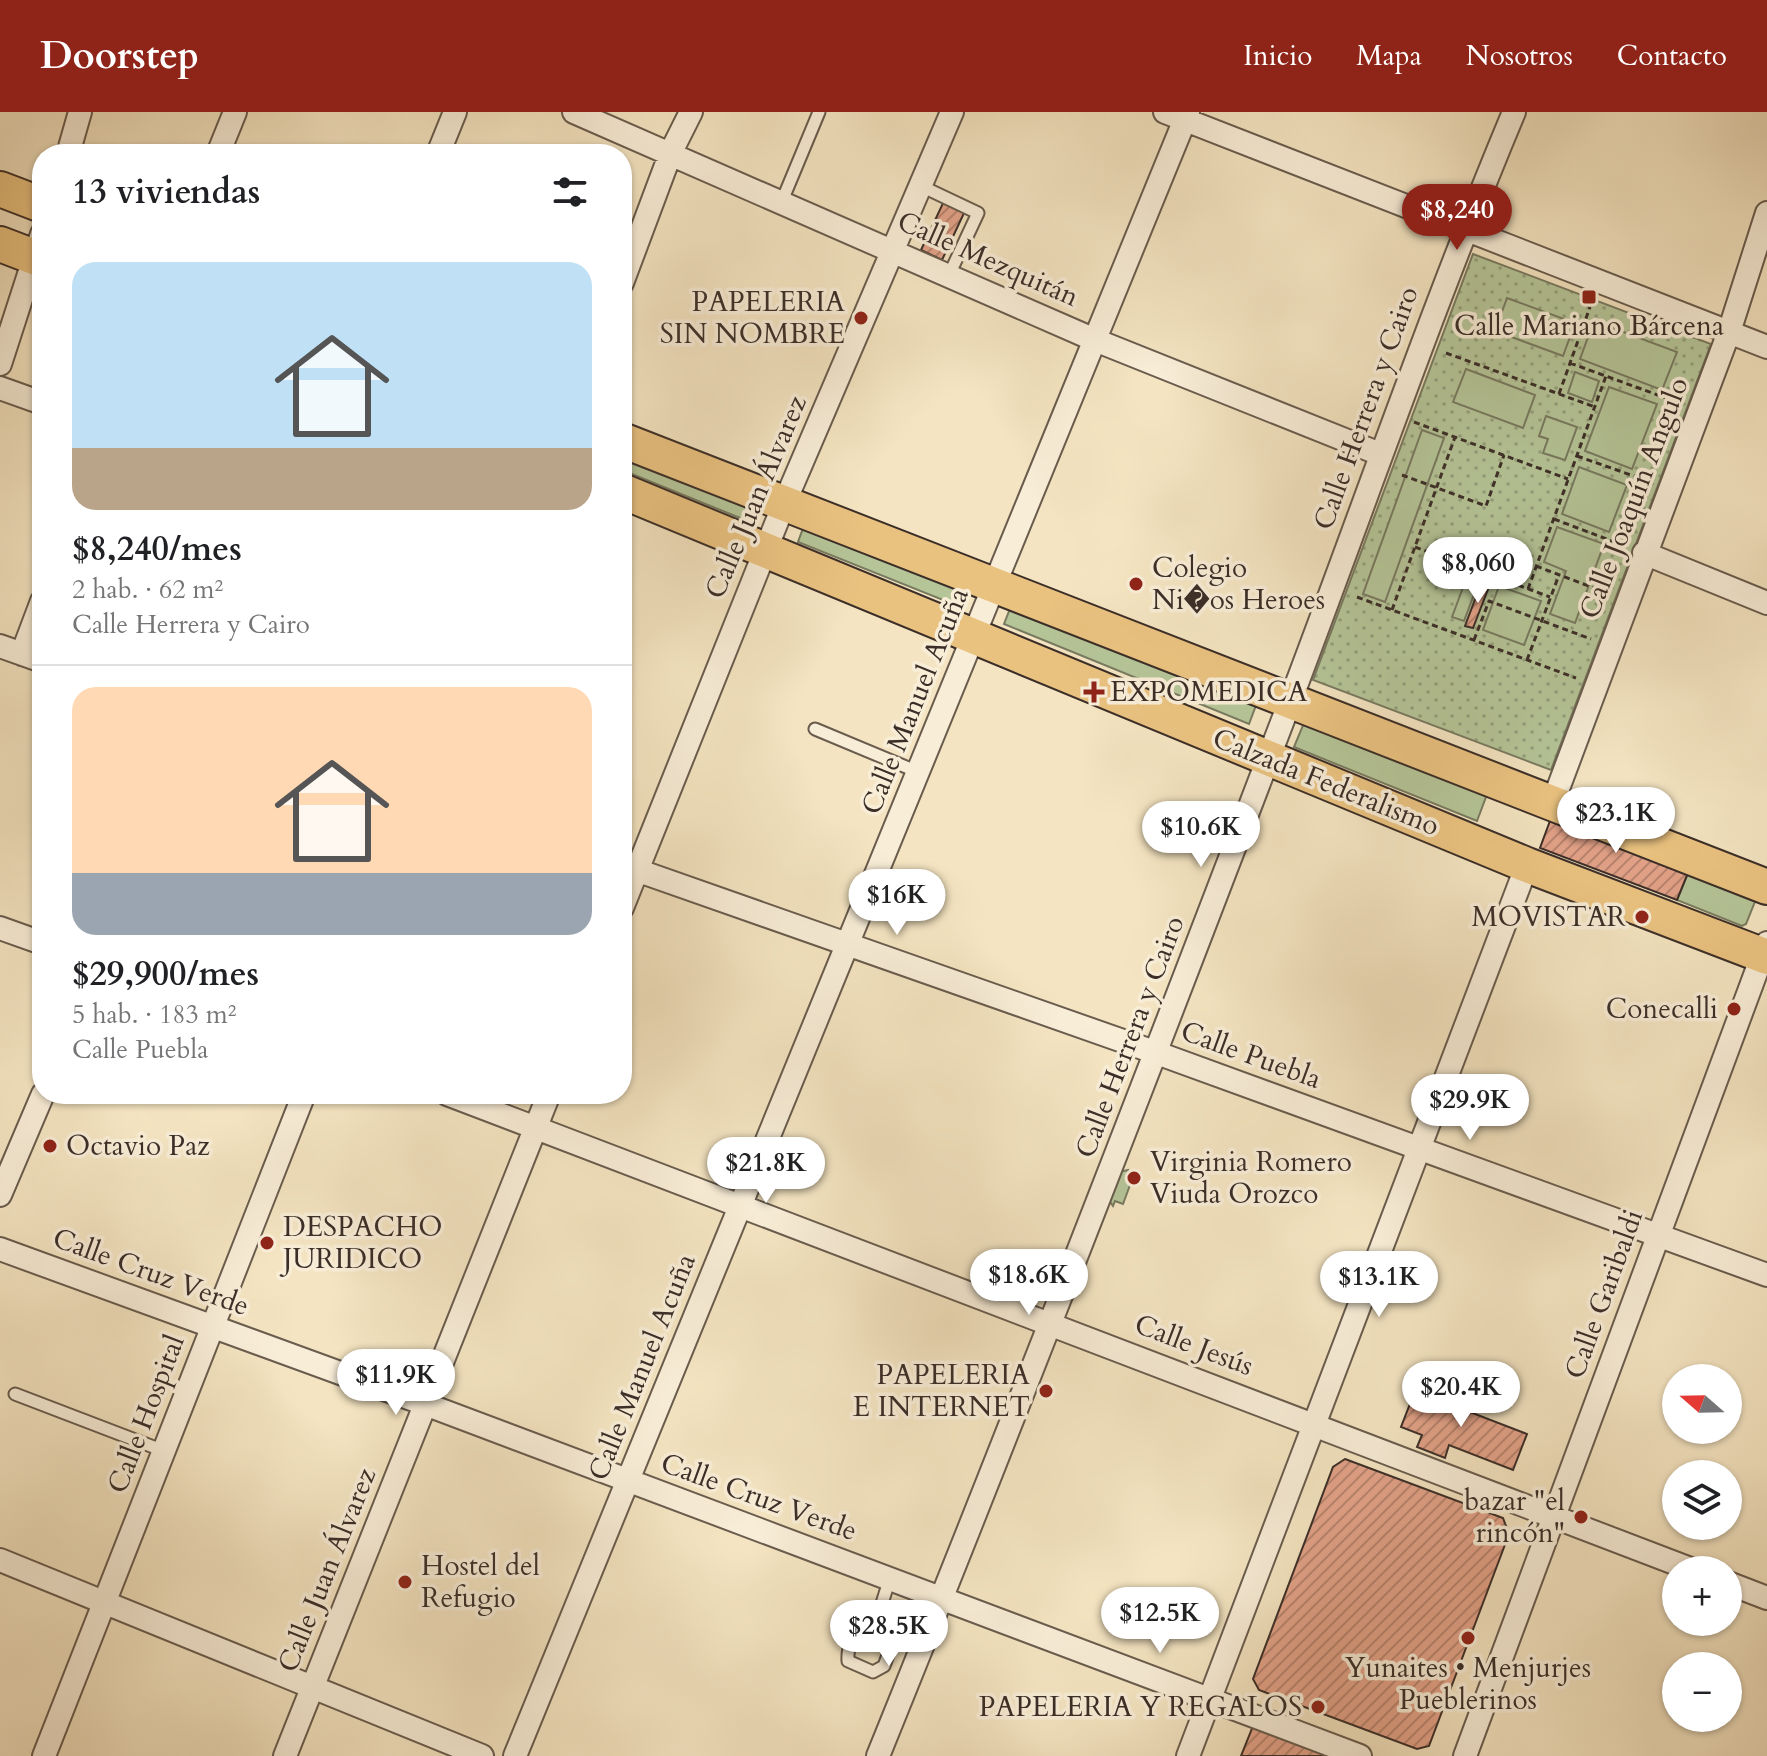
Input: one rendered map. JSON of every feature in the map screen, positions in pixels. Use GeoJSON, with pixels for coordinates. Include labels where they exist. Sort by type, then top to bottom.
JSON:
{"type":"FeatureCollection","features":[{"type":"Feature","properties":{"kind":"main road"},"geometry":{"type":"LineString","coordinates":[[0,189],[32,201]]}},
{"type":"Feature","properties":{"kind":"main road"},"geometry":{"type":"LineString","coordinates":[[0,244],[32,249]]}},
{"type":"Feature","properties":{"kind":"main road"},"geometry":{"type":"LineString","coordinates":[[632,444],[1767,887]]}},
{"type":"Feature","properties":{"kind":"main road","name":"Calzada Federalismo"},"geometry":{"type":"LineString","coordinates":[[632,495],[1527,865],[1766,951]]}},
{"type":"Feature","properties":{"kind":"street"},"geometry":{"type":"LineString","coordinates":[[71,144],[80,112]]}},
{"type":"Feature","properties":{"kind":"street"},"geometry":{"type":"LineString","coordinates":[[222,144],[235,112]]}},
{"type":"Feature","properties":{"kind":"street"},"geometry":{"type":"LineString","coordinates":[[442,144],[455,112]]}},
{"type":"Feature","properties":{"kind":"street","name":"Calle Mezquitán"},"geometry":{"type":"LineString","coordinates":[[574,112],[1095,340],[1380,454]]}},
{"type":"Feature","properties":{"kind":"street"},"geometry":{"type":"LineString","coordinates":[[632,256],[671,152],[691,112]]}},
{"type":"Feature","properties":{"kind":"street","name":"Calle Juan Álvarez"},"geometry":{"type":"LineString","coordinates":[[632,861],[952,112]]}},
{"type":"Feature","properties":{"kind":"street","name":"Calle Herrera y Cairo"},"geometry":{"type":"LineString","coordinates":[[878,1756],[1157,1053],[1394,415],[1514,112]]}},
{"type":"Feature","properties":{"kind":"street"},"geometry":{"type":"LineString","coordinates":[[1179,115],[1465,231],[1767,347]]}},
{"type":"Feature","properties":{"kind":"street","name":"Calle Manuel Acuña"},"geometry":{"type":"LineString","coordinates":[[515,1756],[1095,340],[1179,115]]}},
{"type":"Feature","properties":{"kind":"street","name":"Calle Joaquín Angulo"},"geometry":{"type":"LineString","coordinates":[[1553,802],[1729,332],[1767,213]]}},
{"type":"Feature","properties":{"kind":"street"},"geometry":{"type":"LineString","coordinates":[[0,364],[32,270]]}},
{"type":"Feature","properties":{"kind":"street"},"geometry":{"type":"LineString","coordinates":[[0,388],[32,399]]}},
{"type":"Feature","properties":{"kind":"street"},"geometry":{"type":"LineString","coordinates":[[1644,553],[1767,603]]}},
{"type":"Feature","properties":{"kind":"street"},"geometry":{"type":"LineString","coordinates":[[0,646],[32,657]]}},
{"type":"Feature","properties":{"kind":"street"},"geometry":{"type":"LineString","coordinates":[[1188,1756],[1527,865]]}},
{"type":"Feature","properties":{"kind":"street","name":"Calle Puebla"},"geometry":{"type":"LineString","coordinates":[[632,869],[1157,1053],[1767,1275]]}},
{"type":"Feature","properties":{"kind":"street"},"geometry":{"type":"LineString","coordinates":[[0,928],[32,939]]}},
{"type":"Feature","properties":{"kind":"street","name":"Calle Garibaldi"},"geometry":{"type":"LineString","coordinates":[[1465,1756],[1766,951]]}},
{"type":"Feature","properties":{"kind":"street"},"geometry":{"type":"LineString","coordinates":[[0,1195],[39,1104]]}},
{"type":"Feature","properties":{"kind":"street","name":"Calle Hospital"},"geometry":{"type":"LineString","coordinates":[[44,1756],[300,1104]]}},
{"type":"Feature","properties":{"kind":"street","name":"Calle Jesús"},"geometry":{"type":"LineString","coordinates":[[473,1104],[1662,1558]]}},
{"type":"Feature","properties":{"kind":"street","name":"Calle Juan Álvarez"},"geometry":{"type":"LineString","coordinates":[[285,1756],[545,1104]]}},
{"type":"Feature","properties":{"kind":"street","name":"Calle Cruz Verde"},"geometry":{"type":"LineString","coordinates":[[0,1249],[425,1404],[1360,1756]]}},
{"type":"Feature","properties":{"kind":"street"},"geometry":{"type":"LineString","coordinates":[[0,1560],[482,1756]]}},
{"type":"Feature","properties":{"kind":"street"},"geometry":{"type":"LineString","coordinates":[[1742,1588],[1767,1598]]}},
{"type":"Feature","properties":{"kind":"lane"},"geometry":{"type":"LineString","coordinates":[[782,201],[819,112]]}},
{"type":"Feature","properties":{"kind":"lane"},"geometry":{"type":"LineString","coordinates":[[921,186],[978,213],[949,275]]}},
{"type":"Feature","properties":{"kind":"lane"},"geometry":{"type":"LineString","coordinates":[[815,729],[918,772]]}},
{"type":"Feature","properties":{"kind":"lane"},"geometry":{"type":"LineString","coordinates":[[15,1394],[164,1451]]}},
{"type":"Feature","properties":{"kind":"lane"},"geometry":{"type":"LineString","coordinates":[[878,1616],[890,1578]]}},
{"type":"Feature","properties":{"kind":"lane"},"geometry":{"type":"LineString","coordinates":[[864,1614],[878,1616],[892,1620],[897,1630],[884,1666],[873,1672],[855,1667],[848,1661],[847,1653],[859,1619],[864,1614]]}},
{"type":"Feature","properties":{"kind":"path"},"geometry":{"type":"LineString","coordinates":[[1559,394],[1590,307]]}},
{"type":"Feature","properties":{"kind":"path"},"geometry":{"type":"LineString","coordinates":[[1446,353],[1595,407]]}},
{"type":"Feature","properties":{"kind":"path"},"geometry":{"type":"LineString","coordinates":[[1570,363],[1677,402]]}},
{"type":"Feature","properties":{"kind":"path"},"geometry":{"type":"LineString","coordinates":[[1528,589],[1606,376]]}},
{"type":"Feature","properties":{"kind":"path"},"geometry":{"type":"LineString","coordinates":[[1394,415],[1568,479]]}},
{"type":"Feature","properties":{"kind":"path"},"geometry":{"type":"LineString","coordinates":[[1392,610],[1455,437]]}},
{"type":"Feature","properties":{"kind":"path"},"geometry":{"type":"LineString","coordinates":[[1402,475],[1486,506],[1504,455]]}},
{"type":"Feature","properties":{"kind":"path"},"geometry":{"type":"LineString","coordinates":[[1577,456],[1648,481]]}},
{"type":"Feature","properties":{"kind":"path"},"geometry":{"type":"LineString","coordinates":[[1554,519],[1644,553]]}},
{"type":"Feature","properties":{"kind":"path"},"geometry":{"type":"LineString","coordinates":[[1415,547],[1550,597]]}},
{"type":"Feature","properties":{"kind":"path"},"geometry":{"type":"LineString","coordinates":[[1536,566],[1607,593]]}},
{"type":"Feature","properties":{"kind":"path"},"geometry":{"type":"LineString","coordinates":[[1527,660],[1559,575]]}},
{"type":"Feature","properties":{"kind":"path"},"geometry":{"type":"LineString","coordinates":[[1357,597],[1576,678]]}},
{"type":"Feature","properties":{"kind":"path"},"geometry":{"type":"LineString","coordinates":[[1474,640],[1489,601],[1591,639]]}},
{"type":"Feature","properties":{"kind":"green space"},"geometry":{"type":"Polygon","coordinates":[[[1473,254],[1711,344],[1551,770],[1313,680],[1473,254]]]}},
{"type":"Feature","properties":{"kind":"green space"},"geometry":{"type":"Polygon","coordinates":[[[1507,298],[1575,323],[1563,356],[1495,331],[1507,298]]]}},
{"type":"Feature","properties":{"kind":"green space"},"geometry":{"type":"Polygon","coordinates":[[[1594,321],[1677,352],[1662,390],[1580,359],[1594,321]]]}},
{"type":"Feature","properties":{"kind":"green space"},"geometry":{"type":"Polygon","coordinates":[[[1466,369],[1535,395],[1523,428],[1453,402],[1466,369]]]}},
{"type":"Feature","properties":{"kind":"green space"},"geometry":{"type":"Polygon","coordinates":[[[1575,372],[1599,381],[1592,402],[1568,393],[1575,372]]]}},
{"type":"Feature","properties":{"kind":"green space"},"geometry":{"type":"Polygon","coordinates":[[[1609,387],[1657,404],[1632,469],[1585,451],[1609,387]]]}},
{"type":"Feature","properties":{"kind":"green space"},"geometry":{"type":"Polygon","coordinates":[[[1546,416],[1577,427],[1565,460],[1543,453],[1548,439],[1539,436],[1546,416]]]}},
{"type":"Feature","properties":{"kind":"green space"},"geometry":{"type":"Polygon","coordinates":[[[1422,430],[1444,438],[1385,602],[1363,594],[1422,430]]]}},
{"type":"Feature","properties":{"kind":"green space"},"geometry":{"type":"Polygon","coordinates":[[[632,449],[759,500],[750,522],[632,474],[632,449]]]}},
{"type":"Feature","properties":{"kind":"green space"},"geometry":{"type":"Polygon","coordinates":[[[1579,467],[1627,485],[1609,532],[1562,514],[1579,467]]]}},
{"type":"Feature","properties":{"kind":"green space"},"geometry":{"type":"Polygon","coordinates":[[[806,520],[967,584],[958,606],[798,542],[806,520]]]}},
{"type":"Feature","properties":{"kind":"green space"},"geometry":{"type":"Polygon","coordinates":[[[1557,527],[1604,544],[1575,623],[1550,614],[1566,571],[1544,562],[1557,527]]]}},
{"type":"Feature","properties":{"kind":"green space"},"geometry":{"type":"Polygon","coordinates":[[[1467,577],[1479,581],[1464,621],[1452,617],[1467,577]]]}},
{"type":"Feature","properties":{"kind":"green space"},"geometry":{"type":"Polygon","coordinates":[[[1499,586],[1541,601],[1524,645],[1483,630],[1499,586]]]}},
{"type":"Feature","properties":{"kind":"green space"},"geometry":{"type":"Polygon","coordinates":[[[1013,601],[1258,700],[1249,724],[1004,624],[1013,601]]]}},
{"type":"Feature","properties":{"kind":"green space"},"geometry":{"type":"Polygon","coordinates":[[[1306,718],[1489,789],[1477,821],[1294,747],[1306,718]]]}},
{"type":"Feature","properties":{"kind":"green space"},"geometry":{"type":"Polygon","coordinates":[[[1692,863],[1758,894],[1746,924],[1742,926],[1677,900],[1692,863]]]}},
{"type":"Feature","properties":{"kind":"green space"},"geometry":{"type":"Polygon","coordinates":[[[1128,1170],[1127,1174],[1133,1177],[1123,1204],[1115,1201],[1113,1206],[1108,1199],[1118,1172],[1128,1170]]]}},
{"type":"Feature","properties":{"kind":"building"},"geometry":{"type":"Polygon","coordinates":[[[944,201],[965,211],[942,260],[921,250],[944,201]]]}},
{"type":"Feature","properties":{"kind":"building"},"geometry":{"type":"Polygon","coordinates":[[[1482,581],[1490,584],[1473,628],[1465,626],[1482,581]]]}},
{"type":"Feature","properties":{"kind":"building"},"geometry":{"type":"Polygon","coordinates":[[[1554,810],[1692,863],[1677,900],[1540,848],[1554,810]]]}},
{"type":"Feature","properties":{"kind":"building"},"geometry":{"type":"Polygon","coordinates":[[[1440,1386],[1467,1396],[1462,1409],[1527,1434],[1513,1470],[1449,1445],[1445,1458],[1417,1447],[1422,1435],[1401,1427],[1415,1391],[1436,1399],[1440,1386]]]}},
{"type":"Feature","properties":{"kind":"building"},"geometry":{"type":"Polygon","coordinates":[[[1345,1459],[1503,1518],[1509,1534],[1429,1746],[1417,1749],[1259,1690],[1253,1679],[1333,1467],[1345,1459]]]}},
{"type":"Feature","properties":{"kind":"building"},"geometry":{"type":"Polygon","coordinates":[[[1253,1726],[1324,1752],[1323,1756],[1241,1756],[1253,1726]]]}},
{"type":"Feature","properties":{"kind":"place","name":"Calle Mariano Bárcena"},"geometry":{"type":"Point","coordinates":[1589,297]}},
{"type":"Feature","properties":{"kind":"place","name":"PAPELERIA SIN NOMBRE"},"geometry":{"type":"Point","coordinates":[861,318]}},
{"type":"Feature","properties":{"kind":"place","name":"Colegio Ni�os Heroes"},"geometry":{"type":"Point","coordinates":[1136,584]}},
{"type":"Feature","properties":{"kind":"place","name":"EXPOMEDICA"},"geometry":{"type":"Point","coordinates":[1094,692]}},
{"type":"Feature","properties":{"kind":"place","name":"MOVISTAR"},"geometry":{"type":"Point","coordinates":[1642,917]}},
{"type":"Feature","properties":{"kind":"place","name":"Conecalli"},"geometry":{"type":"Point","coordinates":[1734,1009]}},
{"type":"Feature","properties":{"kind":"place","name":"Octavio Paz"},"geometry":{"type":"Point","coordinates":[50,1146]}},
{"type":"Feature","properties":{"kind":"place","name":"Virginia Romero Viuda Orozco"},"geometry":{"type":"Point","coordinates":[1134,1178]}},
{"type":"Feature","properties":{"kind":"place","name":"DESPACHO JURIDICO"},"geometry":{"type":"Point","coordinates":[267,1243]}},
{"type":"Feature","properties":{"kind":"place","name":"PAPELERIA E INTERNET"},"geometry":{"type":"Point","coordinates":[1046,1391]}},
{"type":"Feature","properties":{"kind":"place","name":"bazar \"el rincón\""},"geometry":{"type":"Point","coordinates":[1581,1517]}},
{"type":"Feature","properties":{"kind":"place","name":"Hostel del Refugio"},"geometry":{"type":"Point","coordinates":[405,1582]}},
{"type":"Feature","properties":{"kind":"place","name":"Yunaites • Menjurjes Pueblerinos"},"geometry":{"type":"Point","coordinates":[1468,1638]}},
{"type":"Feature","properties":{"kind":"place","name":"PAPELERIA Y REGALOS"},"geometry":{"type":"Point","coordinates":[1318,1707]}}]}
